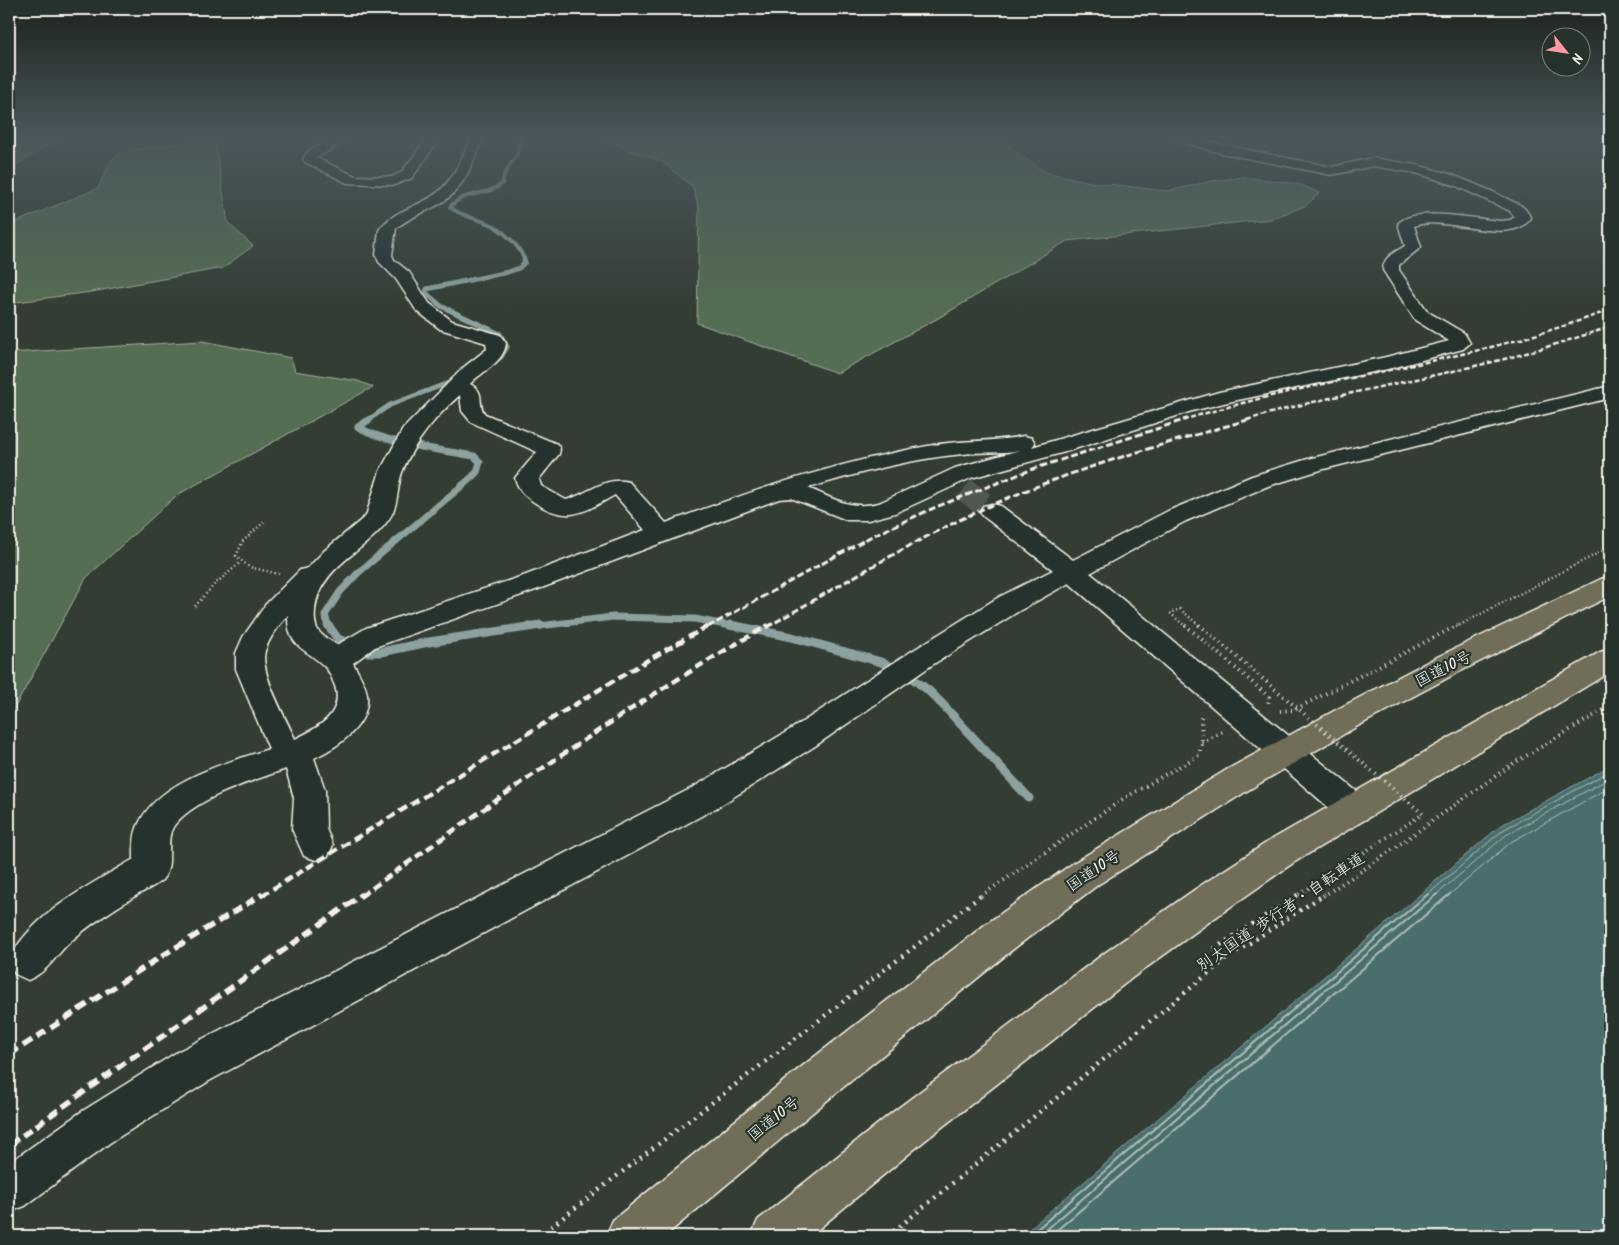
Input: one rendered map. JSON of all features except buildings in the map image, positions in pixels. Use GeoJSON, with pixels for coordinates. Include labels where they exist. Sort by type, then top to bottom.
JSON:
{"type":"FeatureCollection","features":[{"type":"Feature","properties":{"kind":"highway","name":"国道10号"},"geometry":{"type":"LineString","coordinates":[[629,1236],[815,1083],[999,937],[1087,873],[1164,823],[1239,778],[1344,719],[1445,666],[1610,586]]}},
{"type":"Feature","properties":{"kind":"highway"},"geometry":{"type":"LineString","coordinates":[[774,1236],[908,1127],[1119,965],[1210,900],[1281,852],[1610,660]]}},
{"type":"Feature","properties":{"kind":"street"},"geometry":{"type":"LineString","coordinates":[[316,845],[309,832],[307,822],[309,793],[250,669],[250,653],[257,637],[276,610],[314,572],[375,521],[381,512],[391,472],[401,449],[421,422],[471,371],[490,358],[496,350],[496,341],[446,325],[430,313],[422,306],[403,276],[387,262],[384,255],[387,230],[390,225],[405,214],[441,196]]}},
{"type":"Feature","properties":{"kind":"street"},"geometry":{"type":"LineString","coordinates":[[776,492],[800,493],[847,513],[868,513],[1075,442],[1209,400],[1388,363],[1461,343],[1456,337],[1420,316],[1393,276],[1391,263],[1413,247],[1406,224],[1423,219],[1503,226],[1519,223],[1523,218],[1520,212],[1514,208],[1490,196]]}},
{"type":"Feature","properties":{"kind":"street"},"geometry":{"type":"LineString","coordinates":[[457,385],[470,392],[472,411],[478,418],[549,449],[548,454],[527,478],[533,491],[556,506],[570,508],[613,487],[621,487],[662,534]]}},
{"type":"Feature","properties":{"kind":"street"},"geometry":{"type":"LineString","coordinates":[[9,1190],[96,1127],[194,1066],[704,798],[804,737],[945,643],[1009,604],[1176,516],[1260,481],[1358,453],[1610,392]]}},
{"type":"Feature","properties":{"kind":"street"},"geometry":{"type":"LineString","coordinates":[[336,660],[366,640],[534,581],[776,492],[836,473],[957,447],[1007,446],[1061,434],[1075,442]]}},
{"type":"Feature","properties":{"kind":"street"},"geometry":{"type":"LineString","coordinates":[[992,511],[1071,571],[1354,809]]}},
{"type":"Feature","properties":{"kind":"street"},"geometry":{"type":"LineString","coordinates":[[28,961],[57,930],[93,902],[150,868],[152,858],[151,836],[157,821],[170,807],[192,792],[313,746],[340,725],[350,713],[352,696],[346,678],[336,660],[314,645],[306,637],[302,628],[303,600],[314,577],[314,572]]}},
{"type":"Feature","properties":{"kind":"path"},"geometry":{"type":"LineString","coordinates":[[264,522],[237,550],[236,556],[240,563],[256,570],[314,572]]}},
{"type":"Feature","properties":{"kind":"path"},"geometry":{"type":"LineString","coordinates":[[1276,711],[1294,710],[1610,547]]}},
{"type":"Feature","properties":{"kind":"path"},"geometry":{"type":"LineString","coordinates":[[195,606],[214,584],[240,563]]}},
{"type":"Feature","properties":{"kind":"path"},"geometry":{"type":"LineString","coordinates":[[1223,961],[1214,949],[1424,814],[1180,609],[1170,613],[1269,697],[1267,707],[1260,704]]}},
{"type":"Feature","properties":{"kind":"path","name":"別大国道 歩行者・自転車道"},"geometry":{"type":"LineString","coordinates":[[888,1236],[1223,961],[1366,868],[1514,763],[1610,706]]}},
{"type":"Feature","properties":{"kind":"path"},"geometry":{"type":"LineString","coordinates":[[539,1236],[979,896],[1123,799],[1199,755],[1202,743],[1200,710]]}},
{"type":"Feature","properties":{"kind":"green space"},"geometry":{"type":"Polygon","coordinates":[[[79,196],[224,196],[228,223],[253,246],[223,268],[91,292],[17,302],[9,305],[9,225],[79,196]]]}},
{"type":"Feature","properties":{"kind":"green space"},"geometry":{"type":"Polygon","coordinates":[[[695,196],[1316,196],[1305,206],[1271,219],[1067,241],[942,316],[837,373],[697,323],[699,209],[695,196]]]}},
{"type":"Feature","properties":{"kind":"green space"},"geometry":{"type":"Polygon","coordinates":[[[202,341],[291,358],[295,371],[358,381],[373,387],[177,495],[86,578],[9,718],[9,353],[202,341]]]}},
{"type":"Feature","properties":{"kind":"water"},"geometry":{"type":"Polygon","coordinates":[[[1610,766],[1610,1236],[1021,1236],[1500,826],[1610,766]]]}},
{"type":"Feature","properties":{"kind":"waterway"},"geometry":{"type":"LineString","coordinates":[[468,196],[450,207],[455,211],[499,229],[516,246],[525,261]]}},
{"type":"Feature","properties":{"kind":"waterway"},"geometry":{"type":"LineString","coordinates":[[491,364],[501,357],[507,347],[500,334],[441,306],[426,293],[427,289],[508,272],[519,268],[525,262],[524,260]]}},
{"type":"Feature","properties":{"kind":"waterway"},"geometry":{"type":"LineString","coordinates":[[368,420],[390,405],[456,380]]}},
{"type":"Feature","properties":{"kind":"waterway"},"geometry":{"type":"LineString","coordinates":[[329,626],[325,615],[340,592],[359,572],[470,479],[477,472],[480,462],[474,456],[399,442],[358,427],[370,419]]}},
{"type":"Feature","properties":{"kind":"waterway"},"geometry":{"type":"LineString","coordinates":[[531,627],[613,617],[695,619],[736,627]]}},
{"type":"Feature","properties":{"kind":"waterway"},"geometry":{"type":"LineString","coordinates":[[329,626],[338,639],[368,652],[381,652],[429,642],[541,625]]}},
{"type":"Feature","properties":{"kind":"waterway"},"geometry":{"type":"LineString","coordinates":[[730,625],[792,637],[881,662],[909,676],[928,690],[944,706],[1029,798]]}},
{"type":"Feature","properties":{"kind":"tunnel"},"geometry":{"type":"LineString","coordinates":[[964,489],[992,511]]}},
{"type":"Feature","properties":{"kind":"railway"},"geometry":{"type":"LineString","coordinates":[[1183,420],[1292,391],[1492,347],[1577,322],[1610,310]]}},
{"type":"Feature","properties":{"kind":"railway"},"geometry":{"type":"LineString","coordinates":[[1247,420],[1332,398],[1509,358],[1610,327]]}},
{"type":"Feature","properties":{"kind":"railway"},"geometry":{"type":"LineString","coordinates":[[708,627],[872,536],[936,507],[1033,469],[1187,419]]}},
{"type":"Feature","properties":{"kind":"railway"},"geometry":{"type":"LineString","coordinates":[[767,627],[928,536],[1015,495],[1115,459],[1251,419]]}},
{"type":"Feature","properties":{"kind":"railway"},"geometry":{"type":"LineString","coordinates":[[261,896],[648,660],[710,625]]}},
{"type":"Feature","properties":{"kind":"railway"},"geometry":{"type":"LineString","coordinates":[[361,896],[511,790],[613,721],[769,625]]}},
{"type":"Feature","properties":{"kind":"railway"},"geometry":{"type":"LineString","coordinates":[[9,1055],[165,954],[263,894]]}},
{"type":"Feature","properties":{"kind":"railway"},"geometry":{"type":"LineString","coordinates":[[9,1145],[363,894]]}}]}
